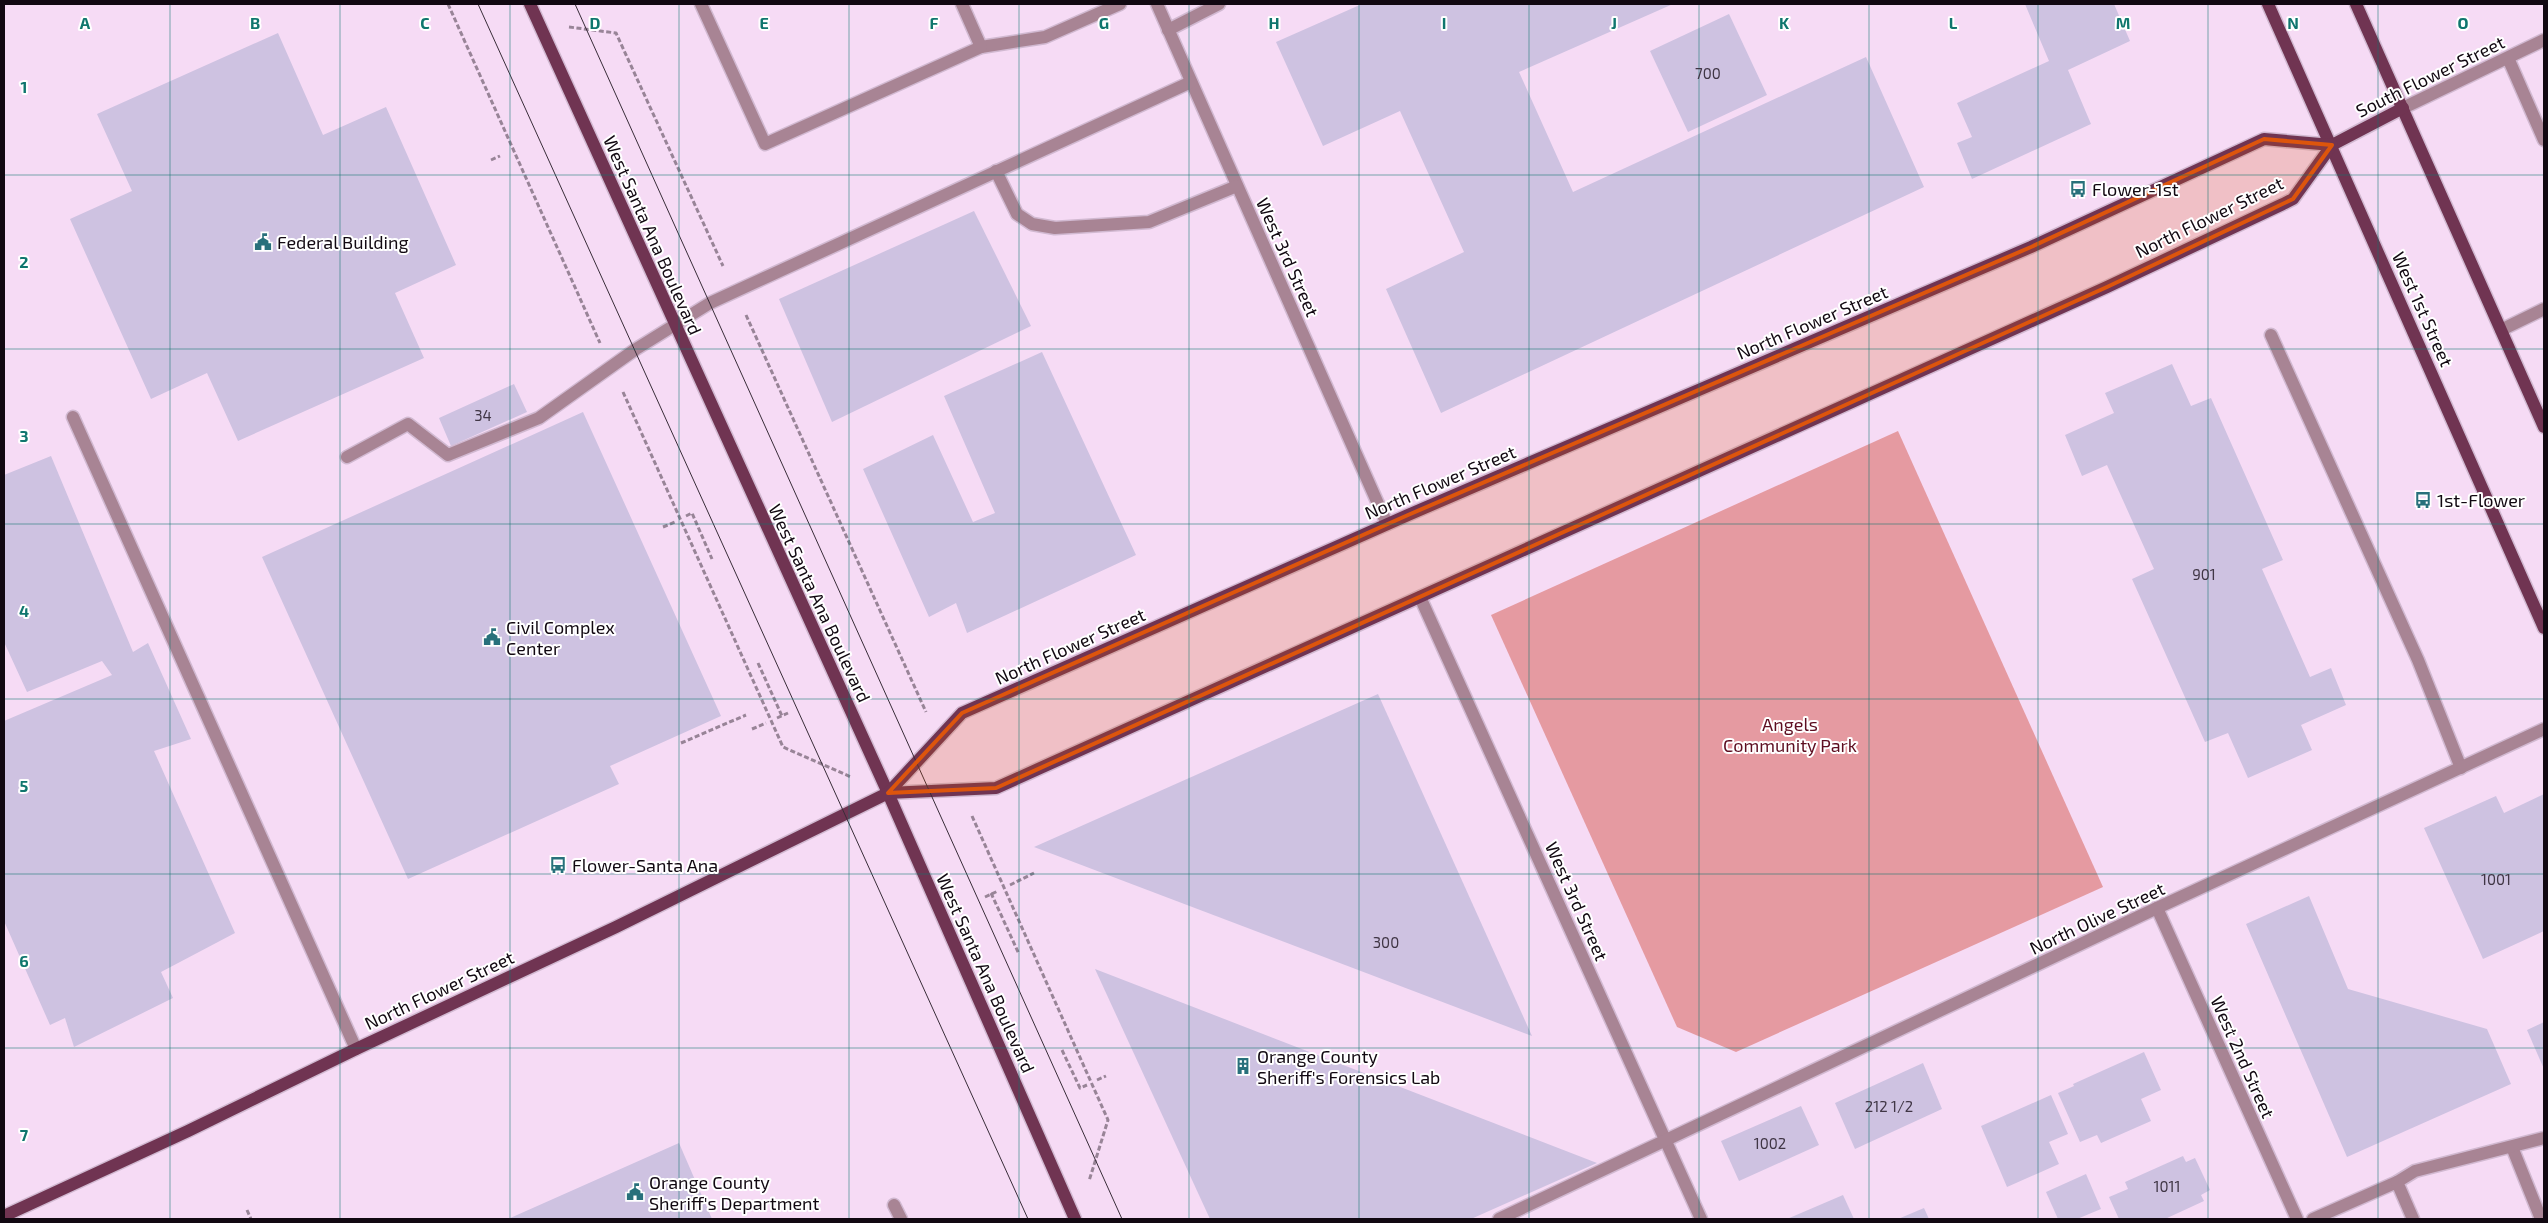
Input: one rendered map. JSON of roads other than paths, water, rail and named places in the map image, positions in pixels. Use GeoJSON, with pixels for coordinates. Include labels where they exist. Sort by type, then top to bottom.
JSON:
{"type":"FeatureCollection","features":[{"type":"Feature","properties":{"kind":"main road","name":"West Santa Ana Boulevard"},"geometry":{"type":"LineString","coordinates":[[530,4],[673,324],[888,793],[1075,1219]]}},
{"type":"Feature","properties":{"kind":"main road","name":"West 1st Street"},"geometry":{"type":"LineString","coordinates":[[2268,4],[2544,628]]}},
{"type":"Feature","properties":{"kind":"main road"},"geometry":{"type":"LineString","coordinates":[[2356,4],[2544,427]]}},
{"type":"Feature","properties":{"kind":"main road","name":"South Flower Street"},"geometry":{"type":"LineString","coordinates":[[2332,145],[2403,108]]}},
{"type":"Feature","properties":{"kind":"main road","name":"North Flower Street"},"geometry":{"type":"LineString","coordinates":[[4,1216],[188,1131],[356,1049],[616,927],[888,793],[962,713],[1387,524],[2031,247],[2264,139],[2332,145]]}},
{"type":"Feature","properties":{"kind":"main road","name":"North Flower Street"},"geometry":{"type":"LineString","coordinates":[[888,793],[996,788],[2108,287],[2283,204],[2293,199],[2332,145]]}},
{"type":"Feature","properties":{"kind":"street"},"geometry":{"type":"LineString","coordinates":[[701,4],[765,144],[981,47],[1045,37],[1120,4]]}},
{"type":"Feature","properties":{"kind":"street"},"geometry":{"type":"LineString","coordinates":[[962,4],[981,47]]}},
{"type":"Feature","properties":{"kind":"street","name":"West 3rd Street"},"geometry":{"type":"LineString","coordinates":[[1157,4],[1387,524]]}},
{"type":"Feature","properties":{"kind":"street"},"geometry":{"type":"LineString","coordinates":[[1168,30],[1219,4]]}},
{"type":"Feature","properties":{"kind":"street","name":"South Flower Street"},"geometry":{"type":"LineString","coordinates":[[2403,108],[2544,40]]}},
{"type":"Feature","properties":{"kind":"street"},"geometry":{"type":"LineString","coordinates":[[2508,58],[2544,140]]}},
{"type":"Feature","properties":{"kind":"street"},"geometry":{"type":"LineString","coordinates":[[347,457],[408,424],[448,455],[539,418],[673,324],[710,303],[1191,82]]}},
{"type":"Feature","properties":{"kind":"street"},"geometry":{"type":"LineString","coordinates":[[996,171],[1017,214],[1032,224],[1054,228],[1148,222],[1238,186]]}},
{"type":"Feature","properties":{"kind":"street"},"geometry":{"type":"LineString","coordinates":[[2501,330],[2544,309]]}},
{"type":"Feature","properties":{"kind":"street"},"geometry":{"type":"LineString","coordinates":[[2271,335],[2418,660],[2461,768]]}},
{"type":"Feature","properties":{"kind":"street"},"geometry":{"type":"LineString","coordinates":[[73,417],[356,1049]]}},
{"type":"Feature","properties":{"kind":"street","name":"West 3rd Street"},"geometry":{"type":"LineString","coordinates":[[1420,597],[1701,1219]]}},
{"type":"Feature","properties":{"kind":"street","name":"North Olive Street"},"geometry":{"type":"LineString","coordinates":[[1499,1219],[1666,1142],[2157,908],[2544,729]]}},
{"type":"Feature","properties":{"kind":"street","name":"West 2nd Street"},"geometry":{"type":"LineString","coordinates":[[2157,908],[2297,1219]]}},
{"type":"Feature","properties":{"kind":"street"},"geometry":{"type":"LineString","coordinates":[[2313,1219],[2398,1182],[2414,1171],[2544,1138]]}},
{"type":"Feature","properties":{"kind":"street"},"geometry":{"type":"LineString","coordinates":[[2512,1147],[2541,1219]]}},
{"type":"Feature","properties":{"kind":"street"},"geometry":{"type":"LineString","coordinates":[[2398,1182],[2413,1219]]}},
{"type":"Feature","properties":{"kind":"street"},"geometry":{"type":"LineString","coordinates":[[894,1205],[901,1219]]}},
{"type":"Feature","properties":{"kind":"tram line"},"geometry":{"type":"LineString","coordinates":[[478,4],[1028,1219]]}},
{"type":"Feature","properties":{"kind":"tram line"},"geometry":{"type":"LineString","coordinates":[[575,4],[1122,1219]]}},
{"type":"Feature","properties":{"kind":"place","name":"Flower-1st"},"geometry":{"type":"Point","coordinates":[2078,189]}},
{"type":"Feature","properties":{"kind":"place","name":"Federal Building"},"geometry":{"type":"Point","coordinates":[263,242]}},
{"type":"Feature","properties":{"kind":"place","name":"1st-Flower"},"geometry":{"type":"Point","coordinates":[2423,500]}},
{"type":"Feature","properties":{"kind":"place","name":"Civil Complex Center"},"geometry":{"type":"Point","coordinates":[492,637]}},
{"type":"Feature","properties":{"kind":"place","name":"Flower-Santa Ana"},"geometry":{"type":"Point","coordinates":[558,865]}},
{"type":"Feature","properties":{"kind":"place","name":"Orange County Sheriff's Forensics Lab"},"geometry":{"type":"Point","coordinates":[1243,1066]}},
{"type":"Feature","properties":{"kind":"place","name":"Orange County Sheriff's Department"},"geometry":{"type":"Point","coordinates":[635,1192]}},
{"type":"Feature","properties":{"kind":"park label","name":"Angels Community Park"},"geometry":{"type":"Point","coordinates":[1790,734]}}]}
